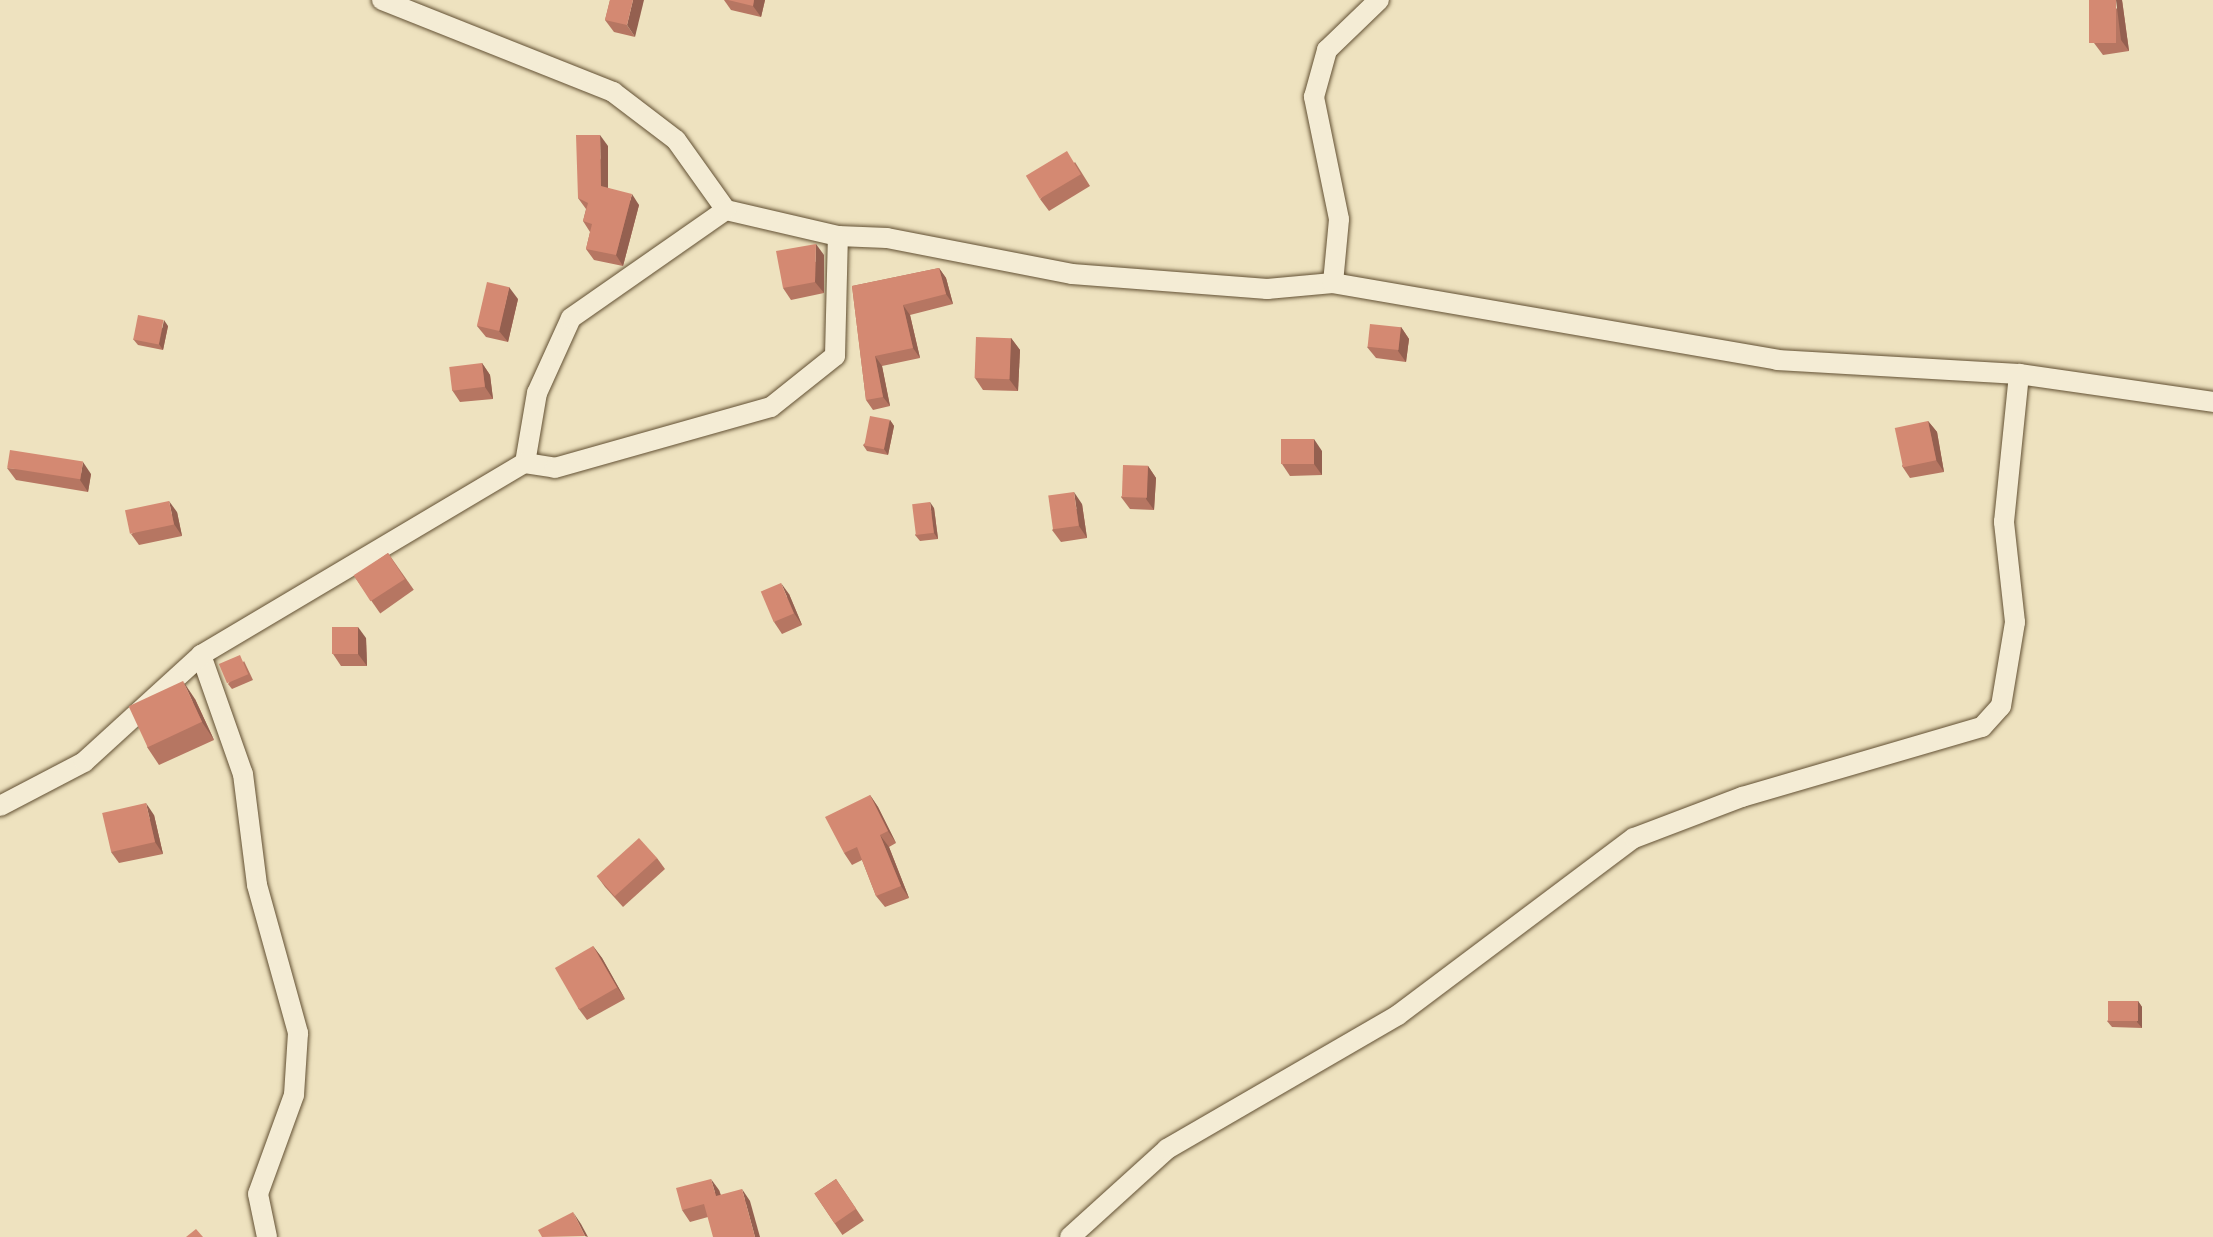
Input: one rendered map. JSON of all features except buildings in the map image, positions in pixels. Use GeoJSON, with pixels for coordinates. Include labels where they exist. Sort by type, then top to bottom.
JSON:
{"type":"FeatureCollection","features":[{"type":"Feature","properties":{"kind":"street"},"geometry":{"type":"LineString","coordinates":[[382,0],[613,92],[676,140],[726,210],[838,236],[887,238],[1072,274],[1267,289],[1333,283],[1777,360],[2019,374],[2213,402]]}},
{"type":"Feature","properties":{"kind":"street"},"geometry":{"type":"LineString","coordinates":[[1333,283],[1339,219],[1314,97],[1327,50],[1379,0]]}},
{"type":"Feature","properties":{"kind":"street"},"geometry":{"type":"LineString","coordinates":[[525,463],[537,393],[571,318],[726,210]]}},
{"type":"Feature","properties":{"kind":"street"},"geometry":{"type":"LineString","coordinates":[[0,806],[84,762],[201,655],[525,463],[555,468],[771,407],[835,356],[838,236]]}},
{"type":"Feature","properties":{"kind":"street"},"geometry":{"type":"LineString","coordinates":[[1070,1237],[1167,1149],[1398,1015],[1634,838],[1742,797],[1982,727],[2001,706],[2015,622],[2004,522],[2019,374]]}},
{"type":"Feature","properties":{"kind":"street"},"geometry":{"type":"LineString","coordinates":[[201,655],[243,774],[257,885],[298,1033],[294,1095],[258,1194],[267,1237]]}}]}
